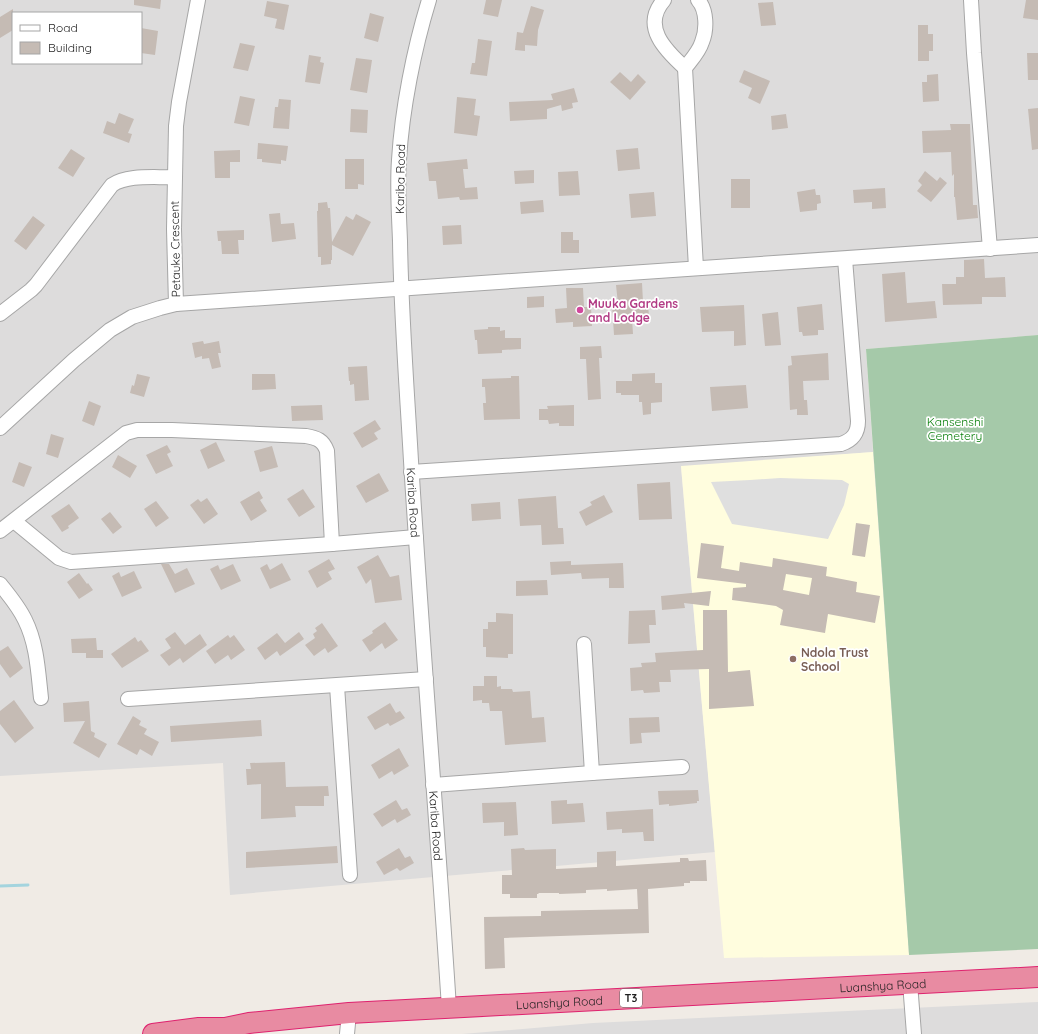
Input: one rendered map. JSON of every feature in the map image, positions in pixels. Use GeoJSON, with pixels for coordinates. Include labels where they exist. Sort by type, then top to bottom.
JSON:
{"type":"FeatureCollection","features":[{"type":"Feature","properties":{"kind":"highway","name":"Luanshya Road"},"geometry":{"type":"LineString","coordinates":[[153,1034],[212,1027],[220,1031],[249,1023],[349,1013],[1038,977]]}},
{"type":"Feature","properties":{"kind":"street","name":"Petauke Crescent"},"geometry":{"type":"LineString","coordinates":[[0,428],[74,360],[110,330],[132,317],[176,304],[174,228],[177,116],[198,0]]}},
{"type":"Feature","properties":{"kind":"street","name":"Kariba Road"},"geometry":{"type":"LineString","coordinates":[[429,0],[413,65],[404,117],[399,158],[398,184],[401,288],[411,472],[433,785],[441,876],[449,1008]]}},
{"type":"Feature","properties":{"kind":"street"},"geometry":{"type":"LineString","coordinates":[[664,0],[659,6],[655,18],[655,31],[662,44],[685,68]]}},
{"type":"Feature","properties":{"kind":"street"},"geometry":{"type":"LineString","coordinates":[[696,268],[685,68],[702,42],[705,30],[705,14],[698,0]]}},
{"type":"Feature","properties":{"kind":"street"},"geometry":{"type":"LineString","coordinates":[[971,0],[990,249]]}},
{"type":"Feature","properties":{"kind":"street"},"geometry":{"type":"LineString","coordinates":[[0,314],[31,290],[112,185],[132,178],[175,177]]}},
{"type":"Feature","properties":{"kind":"street"},"geometry":{"type":"LineString","coordinates":[[176,304],[1038,245]]}},
{"type":"Feature","properties":{"kind":"street"},"geometry":{"type":"LineString","coordinates":[[411,472],[693,455],[841,444],[847,442],[856,434],[858,421],[845,259]]}},
{"type":"Feature","properties":{"kind":"street"},"geometry":{"type":"LineString","coordinates":[[0,531],[126,433],[131,431],[172,430],[306,436],[320,439],[325,444],[327,451],[332,544]]}},
{"type":"Feature","properties":{"kind":"street"},"geometry":{"type":"LineString","coordinates":[[14,521],[59,558],[71,562],[416,537]]}},
{"type":"Feature","properties":{"kind":"street"},"geometry":{"type":"LineString","coordinates":[[0,584],[25,619],[33,638],[36,649],[41,698]]}},
{"type":"Feature","properties":{"kind":"street"},"geometry":{"type":"LineString","coordinates":[[584,644],[592,772]]}},
{"type":"Feature","properties":{"kind":"street"},"geometry":{"type":"LineString","coordinates":[[128,699],[426,679]]}},
{"type":"Feature","properties":{"kind":"street"},"geometry":{"type":"LineString","coordinates":[[337,686],[350,875]]}},
{"type":"Feature","properties":{"kind":"street"},"geometry":{"type":"LineString","coordinates":[[433,785],[592,772],[682,767]]}},
{"type":"Feature","properties":{"kind":"street"},"geometry":{"type":"LineString","coordinates":[[910,983],[914,1034]]}},
{"type":"Feature","properties":{"kind":"street"},"geometry":{"type":"LineString","coordinates":[[347,1034],[349,1013]]}},
{"type":"Feature","properties":{"kind":"shaded area"},"geometry":{"type":"Polygon","coordinates":[[[0,0],[1038,0],[1038,335],[866,349],[873,452],[681,467],[715,852],[230,895],[223,763],[0,776],[0,0]]]}},
{"type":"Feature","properties":{"kind":"shaded area","name":"Ndola Trust School"},"geometry":{"type":"Polygon","coordinates":[[[873,452],[909,955],[724,958],[681,466],[873,452]]]}},
{"type":"Feature","properties":{"kind":"shaded area"},"geometry":{"type":"Polygon","coordinates":[[[780,478],[842,480],[849,484],[844,505],[828,539],[732,524],[711,482],[780,478]]]}},
{"type":"Feature","properties":{"kind":"shaded area"},"geometry":{"type":"Polygon","coordinates":[[[1038,1002],[1038,1034],[462,1034],[593,1023],[1038,1002]]]}},
{"type":"Feature","properties":{"kind":"green space","name":"Kansenshi Cemetery"},"geometry":{"type":"Polygon","coordinates":[[[1038,335],[1038,949],[909,955],[866,349],[1038,335]]]}},
{"type":"Feature","properties":{"kind":"building"},"geometry":{"type":"Polygon","coordinates":[[[134,0],[161,0],[160,9],[134,5],[134,0]]]}},
{"type":"Feature","properties":{"kind":"building"},"geometry":{"type":"Polygon","coordinates":[[[486,0],[502,0],[498,17],[483,14],[486,0]]]}},
{"type":"Feature","properties":{"kind":"building"},"geometry":{"type":"Polygon","coordinates":[[[1026,0],[1038,0],[1038,20],[1023,18],[1026,0]]]}},
{"type":"Feature","properties":{"kind":"building"},"geometry":{"type":"Polygon","coordinates":[[[267,1],[289,5],[284,30],[275,28],[277,19],[264,16],[267,1]]]}},
{"type":"Feature","properties":{"kind":"building"},"geometry":{"type":"Polygon","coordinates":[[[773,2],[776,25],[761,26],[758,3],[773,2]]]}},
{"type":"Feature","properties":{"kind":"building"},"geometry":{"type":"Polygon","coordinates":[[[531,6],[544,10],[538,30],[537,46],[525,45],[525,51],[515,50],[517,32],[523,33],[531,6]]]}},
{"type":"Feature","properties":{"kind":"building"},"geometry":{"type":"Polygon","coordinates":[[[13,9],[12,31],[0,38],[0,17],[13,9]]]}},
{"type":"Feature","properties":{"kind":"building"},"geometry":{"type":"Polygon","coordinates":[[[370,13],[384,17],[378,42],[364,38],[370,13]]]}},
{"type":"Feature","properties":{"kind":"building"},"geometry":{"type":"Polygon","coordinates":[[[918,25],[928,25],[928,34],[933,34],[933,51],[929,51],[929,61],[918,61],[918,25]]]}},
{"type":"Feature","properties":{"kind":"building"},"geometry":{"type":"Polygon","coordinates":[[[142,28],[158,31],[155,55],[142,53],[142,28]]]}},
{"type":"Feature","properties":{"kind":"building"},"geometry":{"type":"Polygon","coordinates":[[[478,39],[492,41],[487,76],[470,74],[472,63],[475,63],[478,39]]]}},
{"type":"Feature","properties":{"kind":"building"},"geometry":{"type":"Polygon","coordinates":[[[240,43],[255,46],[248,71],[233,68],[240,43]]]}},
{"type":"Feature","properties":{"kind":"building"},"geometry":{"type":"Polygon","coordinates":[[[1027,53],[1038,53],[1038,80],[1028,80],[1027,53]]]}},
{"type":"Feature","properties":{"kind":"building"},"geometry":{"type":"Polygon","coordinates":[[[309,55],[321,57],[320,62],[324,63],[320,84],[305,82],[309,55]]]}},
{"type":"Feature","properties":{"kind":"building"},"geometry":{"type":"Polygon","coordinates":[[[356,58],[372,60],[367,93],[350,90],[356,58]]]}},
{"type":"Feature","properties":{"kind":"building"},"geometry":{"type":"Polygon","coordinates":[[[744,70],[770,81],[760,104],[748,98],[752,88],[739,82],[744,70]]]}},
{"type":"Feature","properties":{"kind":"building"},"geometry":{"type":"Polygon","coordinates":[[[620,72],[631,82],[638,74],[646,82],[630,100],[610,82],[620,72]]]}},
{"type":"Feature","properties":{"kind":"building"},"geometry":{"type":"Polygon","coordinates":[[[938,74],[939,101],[923,102],[922,82],[927,82],[927,75],[938,74]]]}},
{"type":"Feature","properties":{"kind":"building"},"geometry":{"type":"Polygon","coordinates":[[[574,88],[578,102],[572,103],[573,108],[562,111],[561,105],[547,109],[547,119],[510,121],[509,102],[553,100],[551,94],[574,88]]]}},
{"type":"Feature","properties":{"kind":"building"},"geometry":{"type":"Polygon","coordinates":[[[240,96],[255,99],[249,126],[234,123],[240,96]]]}},
{"type":"Feature","properties":{"kind":"building"},"geometry":{"type":"Polygon","coordinates":[[[457,97],[476,99],[474,115],[480,116],[477,136],[454,133],[457,97]]]}},
{"type":"Feature","properties":{"kind":"building"},"geometry":{"type":"Polygon","coordinates":[[[279,99],[291,100],[289,129],[273,128],[275,107],[278,107],[279,99]]]}},
{"type":"Feature","properties":{"kind":"building"},"geometry":{"type":"Polygon","coordinates":[[[1038,108],[1038,149],[1032,150],[1028,109],[1038,108]]]}},
{"type":"Feature","properties":{"kind":"building"},"geometry":{"type":"Polygon","coordinates":[[[351,109],[368,110],[367,133],[350,132],[351,109]]]}},
{"type":"Feature","properties":{"kind":"building"},"geometry":{"type":"Polygon","coordinates":[[[119,113],[134,119],[128,133],[132,134],[129,143],[103,133],[107,121],[115,124],[119,113]]]}},
{"type":"Feature","properties":{"kind":"building"},"geometry":{"type":"Polygon","coordinates":[[[786,114],[788,128],[772,130],[771,116],[786,114]]]}},
{"type":"Feature","properties":{"kind":"building"},"geometry":{"type":"Polygon","coordinates":[[[950,124],[970,124],[973,205],[977,205],[978,218],[957,220],[951,152],[923,153],[922,131],[951,130],[950,124]]]}},
{"type":"Feature","properties":{"kind":"building"},"geometry":{"type":"Polygon","coordinates":[[[258,143],[288,146],[286,161],[281,160],[281,164],[262,162],[262,159],[257,159],[258,143]]]}},
{"type":"Feature","properties":{"kind":"building"},"geometry":{"type":"Polygon","coordinates":[[[638,148],[640,169],[618,171],[616,150],[638,148]]]}},
{"type":"Feature","properties":{"kind":"building"},"geometry":{"type":"Polygon","coordinates":[[[71,149],[85,158],[73,177],[58,168],[71,149]]]}},
{"type":"Feature","properties":{"kind":"building"},"geometry":{"type":"Polygon","coordinates":[[[240,150],[240,162],[230,162],[230,178],[215,178],[214,151],[240,150]]]}},
{"type":"Feature","properties":{"kind":"building"},"geometry":{"type":"Polygon","coordinates":[[[345,159],[364,159],[364,185],[358,184],[358,189],[345,189],[345,159]]]}},
{"type":"Feature","properties":{"kind":"building"},"geometry":{"type":"Polygon","coordinates":[[[467,159],[468,169],[463,169],[465,188],[477,187],[478,199],[460,200],[459,197],[438,199],[436,181],[429,181],[427,163],[467,159]]]}},
{"type":"Feature","properties":{"kind":"building"},"geometry":{"type":"Polygon","coordinates":[[[534,170],[534,183],[515,184],[514,171],[534,170]]]}},
{"type":"Feature","properties":{"kind":"building"},"geometry":{"type":"Polygon","coordinates":[[[578,171],[580,195],[559,196],[558,172],[578,171]]]}},
{"type":"Feature","properties":{"kind":"building"},"geometry":{"type":"Polygon","coordinates":[[[925,171],[937,181],[940,177],[947,183],[931,202],[917,191],[922,185],[918,181],[925,171]]]}},
{"type":"Feature","properties":{"kind":"building"},"geometry":{"type":"Polygon","coordinates":[[[731,179],[750,179],[750,208],[731,208],[731,179]]]}},
{"type":"Feature","properties":{"kind":"building"},"geometry":{"type":"Polygon","coordinates":[[[885,188],[886,208],[872,209],[872,202],[854,203],[853,190],[885,188]]]}},
{"type":"Feature","properties":{"kind":"building"},"geometry":{"type":"Polygon","coordinates":[[[815,189],[816,195],[820,195],[821,203],[817,204],[817,210],[800,212],[797,192],[815,189]]]}},
{"type":"Feature","properties":{"kind":"building"},"geometry":{"type":"Polygon","coordinates":[[[654,192],[656,216],[631,218],[629,194],[654,192]]]}},
{"type":"Feature","properties":{"kind":"building"},"geometry":{"type":"Polygon","coordinates":[[[543,200],[544,212],[521,214],[520,202],[543,200]]]}},
{"type":"Feature","properties":{"kind":"building"},"geometry":{"type":"Polygon","coordinates":[[[327,202],[328,208],[330,208],[332,242],[346,216],[353,220],[356,214],[371,222],[353,256],[332,245],[331,264],[321,265],[321,257],[318,257],[317,211],[318,203],[327,202]]]}},
{"type":"Feature","properties":{"kind":"building"},"geometry":{"type":"Polygon","coordinates":[[[280,213],[281,224],[294,223],[296,239],[272,242],[269,214],[280,213]]]}},
{"type":"Feature","properties":{"kind":"building"},"geometry":{"type":"Polygon","coordinates":[[[33,216],[45,225],[26,250],[14,241],[33,216]]]}},
{"type":"Feature","properties":{"kind":"building"},"geometry":{"type":"Polygon","coordinates":[[[461,225],[462,244],[443,245],[442,226],[461,225]]]}},
{"type":"Feature","properties":{"kind":"building"},"geometry":{"type":"Polygon","coordinates":[[[244,230],[244,240],[238,240],[239,254],[222,254],[221,241],[218,241],[217,231],[244,230]]]}},
{"type":"Feature","properties":{"kind":"building"},"geometry":{"type":"Polygon","coordinates":[[[561,232],[573,232],[573,240],[579,240],[579,253],[561,253],[561,232]]]}},
{"type":"Feature","properties":{"kind":"building"},"geometry":{"type":"Polygon","coordinates":[[[984,259],[985,278],[1005,277],[1006,297],[982,297],[982,304],[943,305],[942,284],[956,284],[956,277],[964,277],[964,260],[984,259]]]}},
{"type":"Feature","properties":{"kind":"building"},"geometry":{"type":"Polygon","coordinates":[[[905,272],[907,303],[935,301],[937,318],[885,322],[882,274],[905,272]]]}},
{"type":"Feature","properties":{"kind":"building"},"geometry":{"type":"Polygon","coordinates":[[[642,283],[643,302],[648,302],[649,318],[632,319],[633,334],[614,335],[612,304],[618,304],[616,285],[642,283]]]}},
{"type":"Feature","properties":{"kind":"building"},"geometry":{"type":"Polygon","coordinates":[[[566,288],[583,288],[584,307],[591,307],[592,326],[573,327],[573,322],[556,323],[555,309],[567,308],[566,288]]]}},
{"type":"Feature","properties":{"kind":"building"},"geometry":{"type":"Polygon","coordinates":[[[544,296],[544,307],[527,308],[527,297],[544,296]]]}},
{"type":"Feature","properties":{"kind":"building"},"geometry":{"type":"Polygon","coordinates":[[[822,304],[824,330],[818,330],[818,335],[803,336],[802,332],[799,332],[797,307],[822,304]]]}},
{"type":"Feature","properties":{"kind":"building"},"geometry":{"type":"Polygon","coordinates":[[[744,305],[746,345],[734,346],[734,331],[702,332],[700,307],[744,305]]]}},
{"type":"Feature","properties":{"kind":"building"},"geometry":{"type":"Polygon","coordinates":[[[778,312],[781,345],[765,346],[762,314],[778,312]]]}},
{"type":"Feature","properties":{"kind":"building"},"geometry":{"type":"Polygon","coordinates":[[[488,327],[500,327],[500,331],[505,330],[505,338],[521,338],[521,349],[502,350],[502,353],[478,354],[477,340],[475,340],[474,330],[488,329],[488,327]]]}},
{"type":"Feature","properties":{"kind":"building"},"geometry":{"type":"Polygon","coordinates":[[[203,341],[204,344],[219,341],[221,353],[218,353],[221,367],[212,369],[209,358],[202,359],[202,356],[195,358],[192,343],[203,341]]]}},
{"type":"Feature","properties":{"kind":"building"},"geometry":{"type":"Polygon","coordinates":[[[601,346],[602,358],[599,358],[601,399],[588,400],[586,359],[580,359],[580,347],[601,346]]]}},
{"type":"Feature","properties":{"kind":"building"},"geometry":{"type":"Polygon","coordinates":[[[828,353],[829,380],[803,381],[804,400],[807,400],[808,415],[797,415],[797,409],[790,410],[788,366],[792,365],[791,356],[828,353]]]}},
{"type":"Feature","properties":{"kind":"building"},"geometry":{"type":"Polygon","coordinates":[[[367,366],[369,400],[355,401],[354,384],[350,385],[348,367],[367,366]]]}},
{"type":"Feature","properties":{"kind":"building"},"geometry":{"type":"Polygon","coordinates":[[[655,373],[655,383],[662,383],[662,402],[651,403],[651,414],[643,415],[642,402],[639,402],[639,395],[621,395],[621,393],[616,393],[616,381],[632,381],[632,374],[655,373]]]}},
{"type":"Feature","properties":{"kind":"building"},"geometry":{"type":"Polygon","coordinates":[[[137,374],[150,377],[144,397],[130,393],[132,385],[134,386],[137,374]]]}},
{"type":"Feature","properties":{"kind":"building"},"geometry":{"type":"Polygon","coordinates":[[[252,374],[275,374],[276,389],[252,390],[252,374]]]}},
{"type":"Feature","properties":{"kind":"building"},"geometry":{"type":"Polygon","coordinates":[[[511,376],[519,376],[520,419],[484,420],[483,403],[486,403],[485,387],[482,387],[482,379],[511,378],[511,376]]]}},
{"type":"Feature","properties":{"kind":"building"},"geometry":{"type":"Polygon","coordinates":[[[746,385],[748,408],[712,411],[710,387],[746,385]]]}},
{"type":"Feature","properties":{"kind":"building"},"geometry":{"type":"Polygon","coordinates":[[[89,401],[101,406],[94,426],[82,421],[89,401]]]}},
{"type":"Feature","properties":{"kind":"building"},"geometry":{"type":"Polygon","coordinates":[[[322,405],[323,420],[292,421],[291,406],[322,405]]]}},
{"type":"Feature","properties":{"kind":"building"},"geometry":{"type":"Polygon","coordinates":[[[574,405],[574,426],[559,426],[559,423],[549,424],[548,420],[539,420],[539,409],[548,409],[547,406],[574,405]]]}},
{"type":"Feature","properties":{"kind":"building"},"geometry":{"type":"Polygon","coordinates":[[[375,420],[381,429],[374,433],[378,439],[362,448],[353,433],[375,420]]]}},
{"type":"Feature","properties":{"kind":"building"},"geometry":{"type":"Polygon","coordinates":[[[51,434],[64,438],[58,458],[46,454],[51,434]]]}},
{"type":"Feature","properties":{"kind":"building"},"geometry":{"type":"Polygon","coordinates":[[[216,442],[225,461],[208,469],[200,450],[216,442]]]}},
{"type":"Feature","properties":{"kind":"building"},"geometry":{"type":"Polygon","coordinates":[[[167,445],[171,452],[167,454],[173,466],[156,474],[146,455],[167,445]]]}},
{"type":"Feature","properties":{"kind":"building"},"geometry":{"type":"Polygon","coordinates":[[[272,446],[278,467],[260,472],[254,451],[272,446]]]}},
{"type":"Feature","properties":{"kind":"building"},"geometry":{"type":"Polygon","coordinates":[[[118,455],[137,466],[130,478],[112,467],[118,455]]]}},
{"type":"Feature","properties":{"kind":"building"},"geometry":{"type":"Polygon","coordinates":[[[19,462],[32,467],[24,487],[12,482],[19,462]]]}},
{"type":"Feature","properties":{"kind":"building"},"geometry":{"type":"Polygon","coordinates":[[[379,473],[389,491],[366,503],[356,486],[379,473]]]}},
{"type":"Feature","properties":{"kind":"building"},"geometry":{"type":"Polygon","coordinates":[[[670,482],[672,519],[639,520],[637,484],[670,482]]]}},
{"type":"Feature","properties":{"kind":"building"},"geometry":{"type":"Polygon","coordinates":[[[303,489],[315,507],[299,517],[287,499],[303,489]]]}},
{"type":"Feature","properties":{"kind":"building"},"geometry":{"type":"Polygon","coordinates":[[[259,491],[263,498],[260,500],[267,511],[251,521],[240,502],[259,491]]]}},
{"type":"Feature","properties":{"kind":"building"},"geometry":{"type":"Polygon","coordinates":[[[604,495],[613,512],[586,526],[579,512],[592,505],[590,502],[604,495]]]}},
{"type":"Feature","properties":{"kind":"building"},"geometry":{"type":"Polygon","coordinates":[[[556,496],[558,528],[563,528],[564,544],[542,545],[541,525],[520,526],[518,499],[556,496]]]}},
{"type":"Feature","properties":{"kind":"building"},"geometry":{"type":"Polygon","coordinates":[[[207,498],[218,514],[204,524],[190,505],[198,499],[201,502],[207,498]]]}},
{"type":"Feature","properties":{"kind":"building"},"geometry":{"type":"Polygon","coordinates":[[[156,501],[169,518],[156,527],[144,509],[156,501]]]}},
{"type":"Feature","properties":{"kind":"building"},"geometry":{"type":"Polygon","coordinates":[[[500,502],[501,519],[472,521],[471,504],[500,502]]]}},
{"type":"Feature","properties":{"kind":"building"},"geometry":{"type":"Polygon","coordinates":[[[69,504],[79,518],[68,526],[69,528],[62,532],[51,516],[69,504]]]}},
{"type":"Feature","properties":{"kind":"building"},"geometry":{"type":"Polygon","coordinates":[[[110,512],[122,527],[113,534],[101,519],[110,512]]]}},
{"type":"Feature","properties":{"kind":"building"},"geometry":{"type":"Polygon","coordinates":[[[856,523],[870,525],[865,557],[852,555],[856,523]]]}},
{"type":"Feature","properties":{"kind":"building"},"geometry":{"type":"Polygon","coordinates":[[[701,543],[724,546],[721,568],[739,571],[740,562],[772,567],[773,558],[827,567],[826,576],[857,582],[856,592],[880,596],[875,623],[828,614],[825,633],[780,625],[783,610],[776,606],[732,600],[733,588],[746,587],[746,584],[697,578],[701,543]],[[786,574],[783,590],[809,595],[812,578],[786,574]]]}},
{"type":"Feature","properties":{"kind":"building"},"geometry":{"type":"Polygon","coordinates":[[[378,555],[390,577],[399,575],[402,600],[375,603],[371,579],[366,584],[357,567],[378,555]]]}},
{"type":"Feature","properties":{"kind":"building"},"geometry":{"type":"Polygon","coordinates":[[[329,559],[335,569],[328,572],[332,579],[317,588],[308,571],[329,559]]]}},
{"type":"Feature","properties":{"kind":"building"},"geometry":{"type":"Polygon","coordinates":[[[571,561],[571,565],[623,563],[624,588],[609,588],[609,578],[582,579],[581,573],[551,575],[550,562],[571,561]]]}},
{"type":"Feature","properties":{"kind":"building"},"geometry":{"type":"Polygon","coordinates":[[[282,563],[291,580],[270,589],[260,568],[267,564],[270,570],[282,563]]]}},
{"type":"Feature","properties":{"kind":"building"},"geometry":{"type":"Polygon","coordinates":[[[161,564],[169,564],[175,574],[187,568],[195,584],[175,593],[161,564]]]}},
{"type":"Feature","properties":{"kind":"building"},"geometry":{"type":"Polygon","coordinates":[[[233,564],[241,581],[221,590],[210,569],[218,565],[220,570],[233,564]]]}},
{"type":"Feature","properties":{"kind":"building"},"geometry":{"type":"Polygon","coordinates":[[[134,571],[142,588],[122,597],[112,576],[119,572],[121,577],[134,571]]]}},
{"type":"Feature","properties":{"kind":"building"},"geometry":{"type":"Polygon","coordinates":[[[79,573],[93,590],[79,599],[67,582],[79,573]]]}},
{"type":"Feature","properties":{"kind":"building"},"geometry":{"type":"Polygon","coordinates":[[[547,580],[548,595],[516,596],[516,581],[547,580]]]}},
{"type":"Feature","properties":{"kind":"building"},"geometry":{"type":"Polygon","coordinates":[[[711,591],[709,606],[684,603],[685,608],[662,610],[661,596],[711,591]]]}},
{"type":"Feature","properties":{"kind":"building"},"geometry":{"type":"Polygon","coordinates":[[[655,610],[656,625],[649,625],[650,643],[628,644],[629,611],[655,610]]]}},
{"type":"Feature","properties":{"kind":"building"},"geometry":{"type":"Polygon","coordinates":[[[703,610],[727,610],[728,672],[750,670],[754,706],[709,709],[709,669],[670,670],[671,682],[659,682],[660,692],[644,693],[643,690],[631,691],[630,668],[642,667],[641,663],[656,662],[655,653],[703,650],[703,610]]]}},
{"type":"Feature","properties":{"kind":"building"},"geometry":{"type":"Polygon","coordinates":[[[496,613],[513,614],[513,654],[508,654],[508,658],[486,657],[486,647],[483,647],[483,629],[488,629],[488,622],[496,622],[496,613]]]}},
{"type":"Feature","properties":{"kind":"building"},"geometry":{"type":"Polygon","coordinates":[[[385,622],[398,640],[385,649],[382,643],[370,652],[362,640],[373,633],[372,631],[385,622]]]}},
{"type":"Feature","properties":{"kind":"building"},"geometry":{"type":"Polygon","coordinates":[[[322,623],[338,646],[328,653],[325,648],[314,656],[305,645],[315,638],[313,634],[317,631],[315,628],[322,623]]]}},
{"type":"Feature","properties":{"kind":"building"},"geometry":{"type":"Polygon","coordinates":[[[175,632],[185,645],[200,634],[207,645],[183,663],[180,658],[169,666],[160,655],[171,648],[165,639],[175,632]]]}},
{"type":"Feature","properties":{"kind":"building"},"geometry":{"type":"Polygon","coordinates":[[[299,632],[304,639],[280,656],[277,651],[265,660],[257,648],[277,633],[285,643],[299,632]]]}},
{"type":"Feature","properties":{"kind":"building"},"geometry":{"type":"Polygon","coordinates":[[[228,635],[230,638],[234,635],[245,650],[231,660],[228,655],[215,664],[206,651],[228,635]]]}},
{"type":"Feature","properties":{"kind":"building"},"geometry":{"type":"Polygon","coordinates":[[[135,637],[138,642],[141,640],[149,651],[122,668],[111,654],[135,637]]]}},
{"type":"Feature","properties":{"kind":"building"},"geometry":{"type":"Polygon","coordinates":[[[96,638],[97,650],[103,650],[103,658],[86,658],[86,653],[72,653],[71,639],[96,638]]]}},
{"type":"Feature","properties":{"kind":"building"},"geometry":{"type":"Polygon","coordinates":[[[8,646],[23,668],[10,678],[0,664],[0,651],[8,646]]]}},
{"type":"Feature","properties":{"kind":"building"},"geometry":{"type":"Polygon","coordinates":[[[484,676],[497,676],[497,687],[501,686],[501,689],[512,689],[513,692],[530,691],[532,718],[544,717],[546,742],[505,745],[502,711],[490,711],[489,703],[482,703],[482,700],[473,701],[473,686],[484,686],[484,676]]]}},
{"type":"Feature","properties":{"kind":"building"},"geometry":{"type":"Polygon","coordinates":[[[14,700],[34,728],[15,743],[0,724],[0,711],[14,700]]]}},
{"type":"Feature","properties":{"kind":"building"},"geometry":{"type":"Polygon","coordinates":[[[89,701],[91,731],[95,733],[94,737],[107,744],[99,758],[73,743],[85,721],[64,722],[63,703],[89,701]]]}},
{"type":"Feature","properties":{"kind":"building"},"geometry":{"type":"Polygon","coordinates":[[[390,703],[396,713],[400,711],[405,718],[390,726],[388,723],[375,730],[367,717],[390,703]]]}},
{"type":"Feature","properties":{"kind":"building"},"geometry":{"type":"Polygon","coordinates":[[[133,716],[141,721],[139,725],[147,729],[144,734],[159,742],[152,756],[140,749],[137,755],[117,744],[133,716]]]}},
{"type":"Feature","properties":{"kind":"building"},"geometry":{"type":"Polygon","coordinates":[[[659,717],[660,732],[641,733],[642,743],[630,744],[629,718],[659,717]]]}},
{"type":"Feature","properties":{"kind":"building"},"geometry":{"type":"Polygon","coordinates":[[[261,720],[262,736],[171,742],[170,726],[261,720]]]}},
{"type":"Feature","properties":{"kind":"building"},"geometry":{"type":"Polygon","coordinates":[[[399,748],[409,766],[394,775],[392,771],[379,779],[371,765],[399,748]]]}},
{"type":"Feature","properties":{"kind":"building"},"geometry":{"type":"Polygon","coordinates":[[[285,762],[286,787],[328,786],[329,796],[324,796],[324,806],[295,806],[296,817],[261,819],[261,784],[247,785],[246,769],[251,769],[250,763],[285,762]]]}},
{"type":"Feature","properties":{"kind":"building"},"geometry":{"type":"Polygon","coordinates":[[[698,790],[699,801],[697,801],[697,803],[669,806],[669,804],[659,805],[658,791],[698,790]]]}},
{"type":"Feature","properties":{"kind":"building"},"geometry":{"type":"Polygon","coordinates":[[[396,800],[402,810],[407,808],[411,815],[397,823],[395,819],[382,827],[373,814],[396,800]]]}},
{"type":"Feature","properties":{"kind":"building"},"geometry":{"type":"Polygon","coordinates":[[[567,800],[567,804],[583,803],[585,822],[552,824],[551,801],[567,800]]]}},
{"type":"Feature","properties":{"kind":"building"},"geometry":{"type":"Polygon","coordinates":[[[516,802],[518,835],[504,836],[504,822],[483,823],[482,803],[516,802]]]}},
{"type":"Feature","properties":{"kind":"building"},"geometry":{"type":"Polygon","coordinates":[[[653,809],[654,841],[644,841],[643,832],[622,833],[622,829],[607,830],[606,812],[653,809]]]}},
{"type":"Feature","properties":{"kind":"building"},"geometry":{"type":"Polygon","coordinates":[[[337,846],[338,863],[246,868],[246,852],[337,846]]]}},
{"type":"Feature","properties":{"kind":"building"},"geometry":{"type":"Polygon","coordinates":[[[399,848],[405,858],[410,856],[414,863],[400,871],[397,868],[384,875],[376,862],[399,848]]]}},
{"type":"Feature","properties":{"kind":"building"},"geometry":{"type":"Polygon","coordinates":[[[524,848],[525,850],[556,849],[556,869],[597,867],[597,852],[616,851],[616,866],[680,862],[680,858],[688,858],[689,861],[706,860],[707,881],[690,881],[690,883],[684,883],[684,886],[648,889],[649,933],[504,938],[505,968],[485,969],[484,917],[541,916],[541,911],[638,909],[637,889],[607,891],[607,889],[586,890],[586,893],[538,893],[537,898],[510,898],[510,894],[502,894],[502,875],[512,875],[511,849],[524,848]]]}},
{"type":"Feature","properties":{"kind":"waterway"},"geometry":{"type":"LineString","coordinates":[[0,886],[28,885]]}},
{"type":"Feature","properties":{"kind":"place","name":"Muuka Gardens and Lodge"},"geometry":{"type":"Point","coordinates":[580,310]}},
{"type":"Feature","properties":{"kind":"place","name":"Ndola Trust School"},"geometry":{"type":"Point","coordinates":[793,659]}}]}
